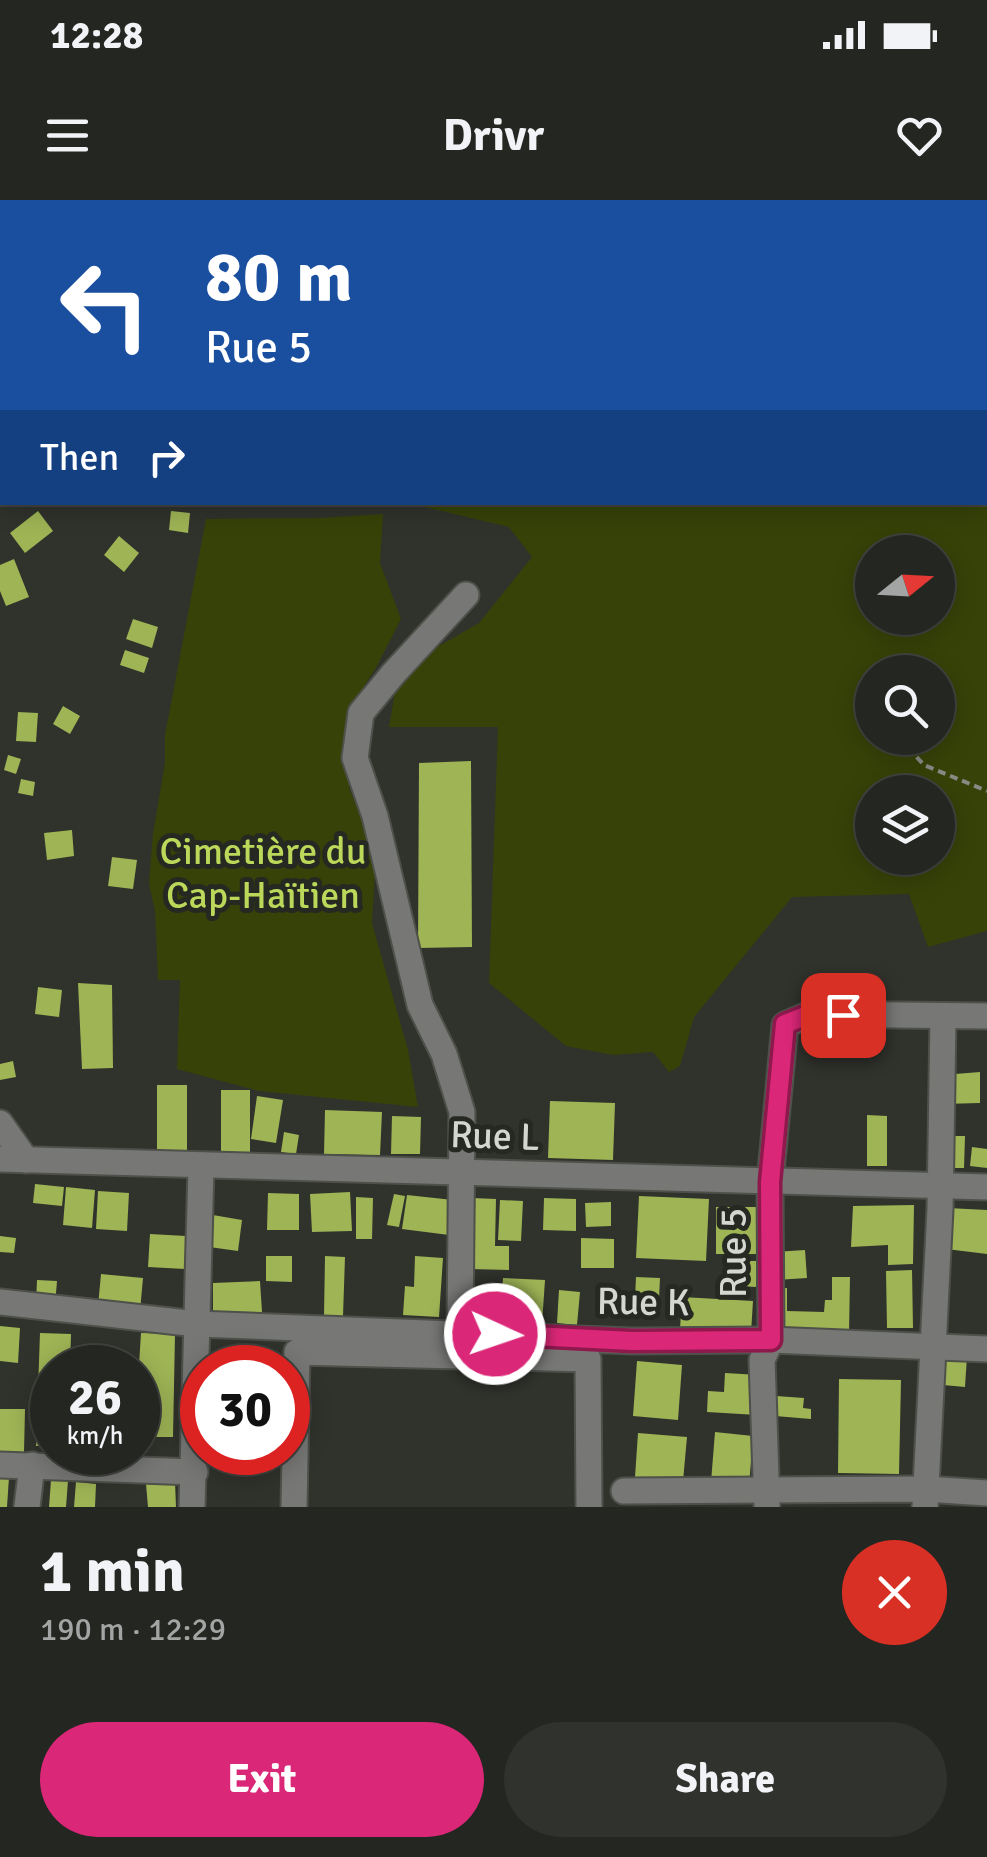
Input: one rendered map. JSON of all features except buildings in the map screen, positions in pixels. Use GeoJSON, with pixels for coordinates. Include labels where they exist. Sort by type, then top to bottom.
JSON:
{"type":"FeatureCollection","features":[{"type":"Feature","properties":{"kind":"street"},"geometry":{"type":"LineString","coordinates":[[460,1333],[462,1112],[444,1054],[420,1006],[375,816],[355,758],[361,713],[466,595]]}},
{"type":"Feature","properties":{"kind":"street","name":"Rue 5"},"geometry":{"type":"LineString","coordinates":[[768,1499],[762,1360],[771,1340],[770,1182],[785,1024],[810,1014],[943,1016]]}},
{"type":"Feature","properties":{"kind":"street"},"geometry":{"type":"LineString","coordinates":[[925,1498],[940,1186],[943,1016],[987,1016]]}},
{"type":"Feature","properties":{"kind":"street"},"geometry":{"type":"LineString","coordinates":[[0,1123],[13,1159]]}},
{"type":"Feature","properties":{"kind":"street","name":"Rue L"},"geometry":{"type":"LineString","coordinates":[[13,1159],[987,1187]]}},
{"type":"Feature","properties":{"kind":"street"},"geometry":{"type":"LineString","coordinates":[[197,1345],[200,1166]]}},
{"type":"Feature","properties":{"kind":"street","name":"Rue K"},"geometry":{"type":"LineString","coordinates":[[0,1302],[197,1324],[987,1350]]}},
{"type":"Feature","properties":{"kind":"street"},"geometry":{"type":"LineString","coordinates":[[294,1507],[297,1352],[588,1359],[589,1507]]}},
{"type":"Feature","properties":{"kind":"street"},"geometry":{"type":"LineString","coordinates":[[0,1465],[30,1466]]}},
{"type":"Feature","properties":{"kind":"street"},"geometry":{"type":"LineString","coordinates":[[28,1507],[31,1475]]}},
{"type":"Feature","properties":{"kind":"street"},"geometry":{"type":"LineString","coordinates":[[192,1507],[194,1475]]}},
{"type":"Feature","properties":{"kind":"street"},"geometry":{"type":"LineString","coordinates":[[624,1491],[768,1499],[925,1498],[987,1493]]}},
{"type":"Feature","properties":{"kind":"path"},"geometry":{"type":"LineString","coordinates":[[915,755],[924,765],[987,791]]}},
{"type":"Feature","properties":{"kind":"green space"},"geometry":{"type":"Polygon","coordinates":[[[416,505],[987,505],[987,931],[928,947],[909,894],[792,897],[694,1017],[680,1066],[669,1072],[653,1052],[613,1055],[566,1046],[489,983],[498,727],[389,727],[399,669],[479,623],[532,557],[509,527],[416,505]]]}},
{"type":"Feature","properties":{"kind":"green space","name":"Cimetière du Cap-Haïtien"},"geometry":{"type":"Polygon","coordinates":[[[383,514],[380,563],[401,619],[353,703],[349,788],[376,854],[372,923],[408,1050],[418,1107],[259,1091],[177,1069],[180,980],[158,980],[155,911],[149,884],[165,735],[206,519],[383,514]]]}},
{"type":"Feature","properties":{"kind":"route"},"geometry":{"type":"LineString","coordinates":[[495,1334],[632,1341],[771,1340],[770,1182],[785,1024],[810,1014],[843,1015]]}}]}
